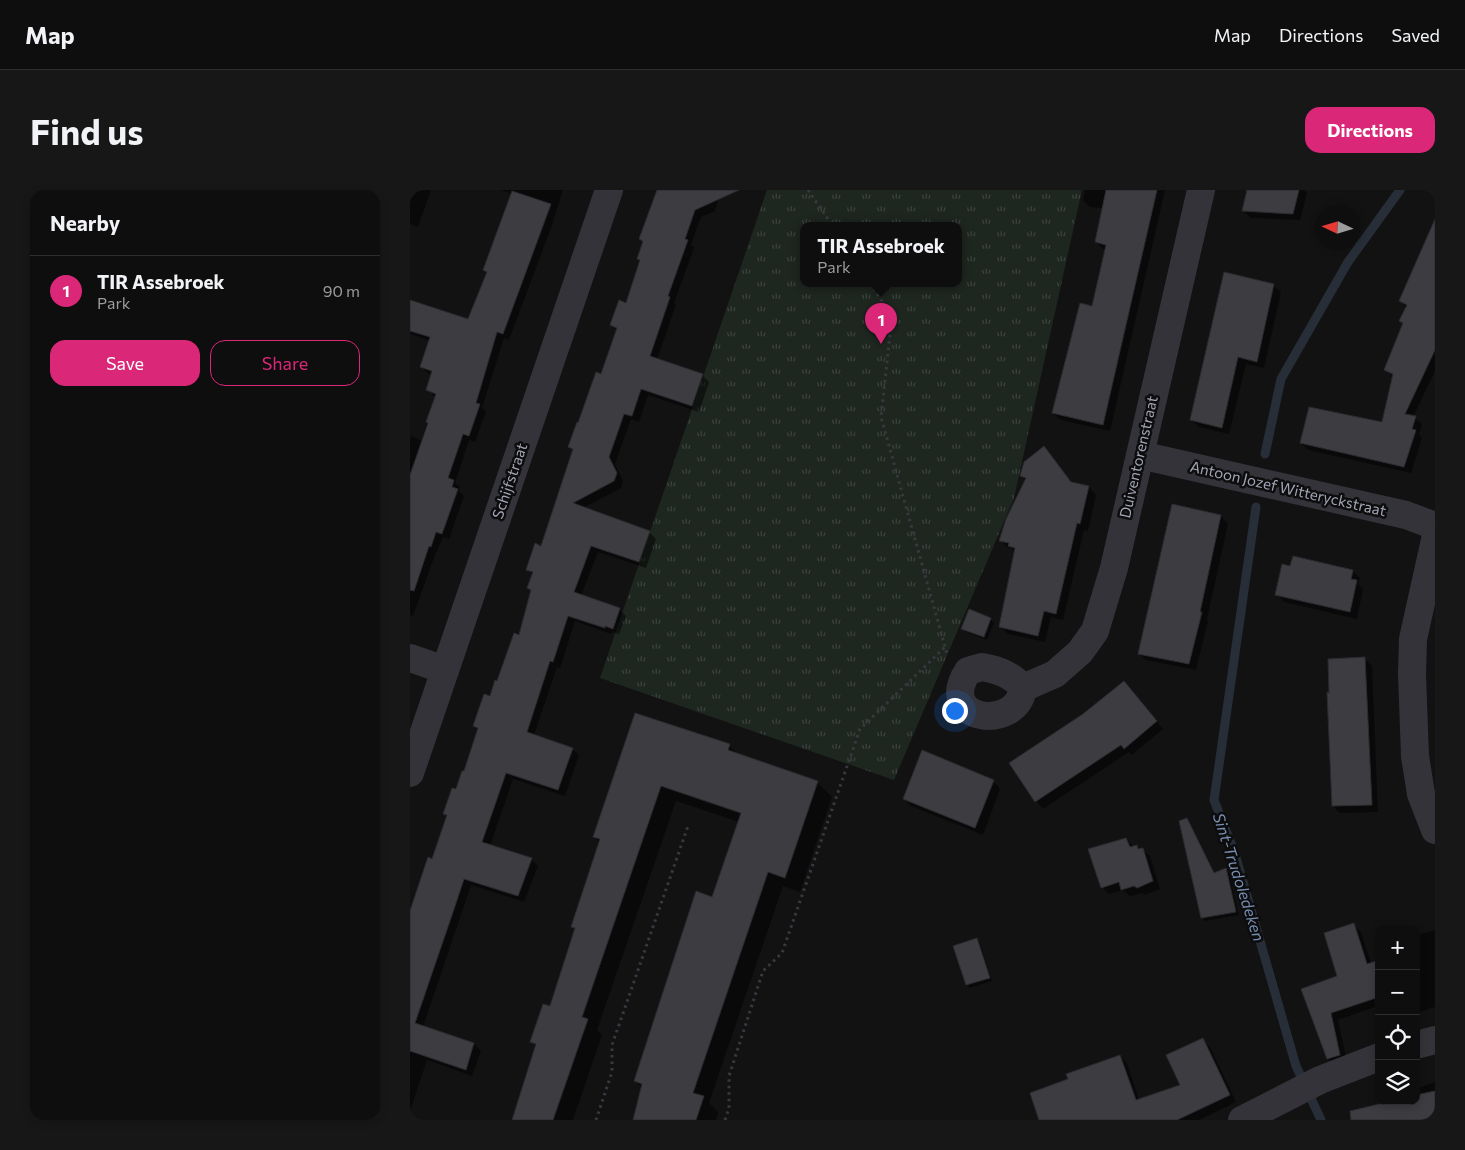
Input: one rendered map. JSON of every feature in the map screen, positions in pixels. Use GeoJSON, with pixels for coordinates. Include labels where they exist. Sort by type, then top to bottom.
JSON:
{"type":"FeatureCollection","features":[{"type":"Feature","properties":{"kind":"street","name":"Schijfstraat"},"geometry":{"type":"LineString","coordinates":[[410,773],[610,190]]}},
{"type":"Feature","properties":{"kind":"street","name":"Duiventorenstraat"},"geometry":{"type":"LineString","coordinates":[[1023,688],[1055,674],[1080,652],[1095,631],[1114,568],[1201,190]]}},
{"type":"Feature","properties":{"kind":"street","name":"Antoon Jozef Witteryckstraat"},"geometry":{"type":"LineString","coordinates":[[1140,455],[1406,515],[1435,526]]}},
{"type":"Feature","properties":{"kind":"street"},"geometry":{"type":"LineString","coordinates":[[1435,540],[1413,639],[1412,674],[1414,756],[1421,794],[1435,830]]}},
{"type":"Feature","properties":{"kind":"street"},"geometry":{"type":"LineString","coordinates":[[410,658],[445,670]]}},
{"type":"Feature","properties":{"kind":"street"},"geometry":{"type":"LineString","coordinates":[[982,667],[992,668],[1017,680],[1023,688],[1022,696],[1017,705],[1000,714],[974,715],[961,702],[960,690],[962,680],[968,671],[982,667]]}},
{"type":"Feature","properties":{"kind":"street"},"geometry":{"type":"LineString","coordinates":[[1420,1044],[1435,1040]]}},
{"type":"Feature","properties":{"kind":"street"},"geometry":{"type":"LineString","coordinates":[[1242,1120],[1320,1080],[1375,1059]]}},
{"type":"Feature","properties":{"kind":"path"},"geometry":{"type":"LineString","coordinates":[[808,190],[830,222]]}},
{"type":"Feature","properties":{"kind":"path"},"geometry":{"type":"LineString","coordinates":[[873,287],[892,316],[881,417],[950,664],[962,680]]}},
{"type":"Feature","properties":{"kind":"path"},"geometry":{"type":"LineString","coordinates":[[725,1120],[729,1108],[729,1076],[764,971],[782,953],[860,729],[945,647]]}},
{"type":"Feature","properties":{"kind":"path"},"geometry":{"type":"LineString","coordinates":[[596,1120],[612,1072],[612,1045],[688,826]]}},
{"type":"Feature","properties":{"kind":"green space"},"geometry":{"type":"Polygon","coordinates":[[[767,190],[1082,190],[1014,498],[894,780],[600,678],[767,190]]]}},
{"type":"Feature","properties":{"kind":"building"},"geometry":{"type":"Polygon","coordinates":[[[657,190],[739,190],[695,210],[685,239],[688,240],[668,296],[670,297],[650,356],[703,374],[692,406],[641,389],[632,416],[624,414],[609,457],[617,473],[614,481],[573,503],[650,531],[639,562],[591,546],[574,592],[620,608],[613,629],[568,616],[553,662],[550,661],[527,732],[573,748],[558,790],[506,773],[482,842],[532,858],[518,896],[464,879],[415,1023],[474,1043],[466,1070],[410,1051],[410,911],[428,857],[432,859],[447,815],[443,814],[452,788],[456,789],[462,771],[464,771],[478,728],[473,726],[484,694],[490,696],[514,633],[519,635],[531,590],[527,588],[533,572],[526,570],[535,543],[541,546],[573,449],[568,447],[596,372],[601,374],[617,328],[610,325],[619,300],[626,303],[640,260],[637,259],[643,241],[639,239],[657,190]]]}},
{"type":"Feature","properties":{"kind":"building"},"geometry":{"type":"Polygon","coordinates":[[[1106,190],[1157,190],[1103,425],[1052,413],[1080,303],[1092,306],[1106,245],[1095,242],[1106,190]]]}},
{"type":"Feature","properties":{"kind":"building"},"geometry":{"type":"Polygon","coordinates":[[[1247,190],[1299,190],[1293,214],[1242,211],[1247,190]]]}},
{"type":"Feature","properties":{"kind":"building"},"geometry":{"type":"Polygon","coordinates":[[[512,191],[551,204],[503,334],[497,332],[476,403],[480,404],[469,436],[463,434],[448,478],[454,480],[452,487],[458,489],[442,534],[436,532],[431,547],[429,546],[414,591],[410,590],[410,475],[436,394],[426,390],[432,371],[420,367],[430,337],[410,331],[410,300],[468,319],[487,272],[483,270],[512,191]]]}},
{"type":"Feature","properties":{"kind":"building"},"geometry":{"type":"Polygon","coordinates":[[[1435,219],[1435,350],[1405,414],[1416,416],[1412,429],[1416,430],[1404,467],[1300,443],[1309,407],[1382,422],[1393,374],[1384,370],[1403,323],[1399,321],[1407,305],[1399,301],[1435,219]]]}},
{"type":"Feature","properties":{"kind":"building"},"geometry":{"type":"Polygon","coordinates":[[[1224,272],[1274,284],[1257,362],[1238,357],[1222,428],[1190,420],[1224,272]]]}},
{"type":"Feature","properties":{"kind":"building"},"geometry":{"type":"Polygon","coordinates":[[[1044,446],[1071,482],[1089,486],[1080,524],[1077,523],[1056,614],[1044,611],[1038,636],[999,627],[1015,548],[1008,546],[1009,543],[999,541],[1006,519],[1026,478],[1020,476],[1024,462],[1044,446]]]}},
{"type":"Feature","properties":{"kind":"building"},"geometry":{"type":"Polygon","coordinates":[[[1172,504],[1221,515],[1200,612],[1202,612],[1189,664],[1138,654],[1172,504]]]}},
{"type":"Feature","properties":{"kind":"building"},"geometry":{"type":"Polygon","coordinates":[[[1293,556],[1353,570],[1351,579],[1357,580],[1350,612],[1275,595],[1282,564],[1290,566],[1293,556]]]}},
{"type":"Feature","properties":{"kind":"building"},"geometry":{"type":"Polygon","coordinates":[[[969,609],[991,618],[984,637],[961,629],[969,609]]]}},
{"type":"Feature","properties":{"kind":"building"},"geometry":{"type":"Polygon","coordinates":[[[1365,657],[1372,805],[1332,806],[1327,692],[1329,693],[1328,659],[1365,657]]]}},
{"type":"Feature","properties":{"kind":"building"},"geometry":{"type":"Polygon","coordinates":[[[1124,681],[1157,721],[1124,749],[1121,745],[1035,802],[1009,763],[1083,714],[1124,681]]]}},
{"type":"Feature","properties":{"kind":"building"},"geometry":{"type":"Polygon","coordinates":[[[635,713],[730,744],[728,750],[818,781],[785,878],[768,872],[693,1093],[704,1096],[696,1120],[633,1120],[642,1084],[634,1081],[696,891],[712,897],[741,813],[661,786],[582,1017],[588,1019],[553,1120],[512,1120],[536,1044],[530,1042],[543,1004],[550,1006],[575,928],[571,927],[600,839],[593,837],[635,713]]]}},
{"type":"Feature","properties":{"kind":"building"},"geometry":{"type":"Polygon","coordinates":[[[922,750],[994,780],[975,828],[903,799],[922,750]]]}},
{"type":"Feature","properties":{"kind":"building"},"geometry":{"type":"Polygon","coordinates":[[[1187,818],[1214,873],[1226,868],[1236,912],[1201,918],[1179,821],[1187,818]]]}},
{"type":"Feature","properties":{"kind":"building"},"geometry":{"type":"Polygon","coordinates":[[[1126,838],[1130,847],[1137,845],[1138,849],[1143,848],[1153,881],[1137,888],[1134,886],[1121,890],[1119,882],[1101,888],[1088,849],[1126,838]]]}},
{"type":"Feature","properties":{"kind":"building"},"geometry":{"type":"Polygon","coordinates":[[[1354,923],[1367,964],[1375,961],[1375,998],[1331,1013],[1340,1055],[1327,1059],[1301,989],[1337,976],[1324,933],[1354,923]]]}},
{"type":"Feature","properties":{"kind":"building"},"geometry":{"type":"Polygon","coordinates":[[[977,938],[990,978],[966,985],[953,946],[977,938]]]}},
{"type":"Feature","properties":{"kind":"building"},"geometry":{"type":"Polygon","coordinates":[[[1203,1038],[1230,1095],[1177,1120],[1039,1120],[1030,1093],[1068,1079],[1066,1074],[1120,1055],[1136,1100],[1180,1085],[1166,1055],[1203,1038]]]}},
{"type":"Feature","properties":{"kind":"building"},"geometry":{"type":"Polygon","coordinates":[[[1435,1091],[1435,1120],[1351,1120],[1350,1111],[1375,1105],[1420,1105],[1420,1094],[1435,1091]]]}},
{"type":"Feature","properties":{"kind":"waterway","name":"Sint-Trudoledeken"},"geometry":{"type":"LineString","coordinates":[[1265,454],[1281,379],[1348,262],[1400,190]]}},
{"type":"Feature","properties":{"kind":"waterway","name":"Sint-Trudoledeken"},"geometry":{"type":"LineString","coordinates":[[1256,507],[1214,800],[1235,854],[1296,1066],[1321,1120]]}},
{"type":"Feature","properties":{"kind":"place","name":"TIR Assebroek"},"geometry":{"type":"Point","coordinates":[881,344]}}]}
